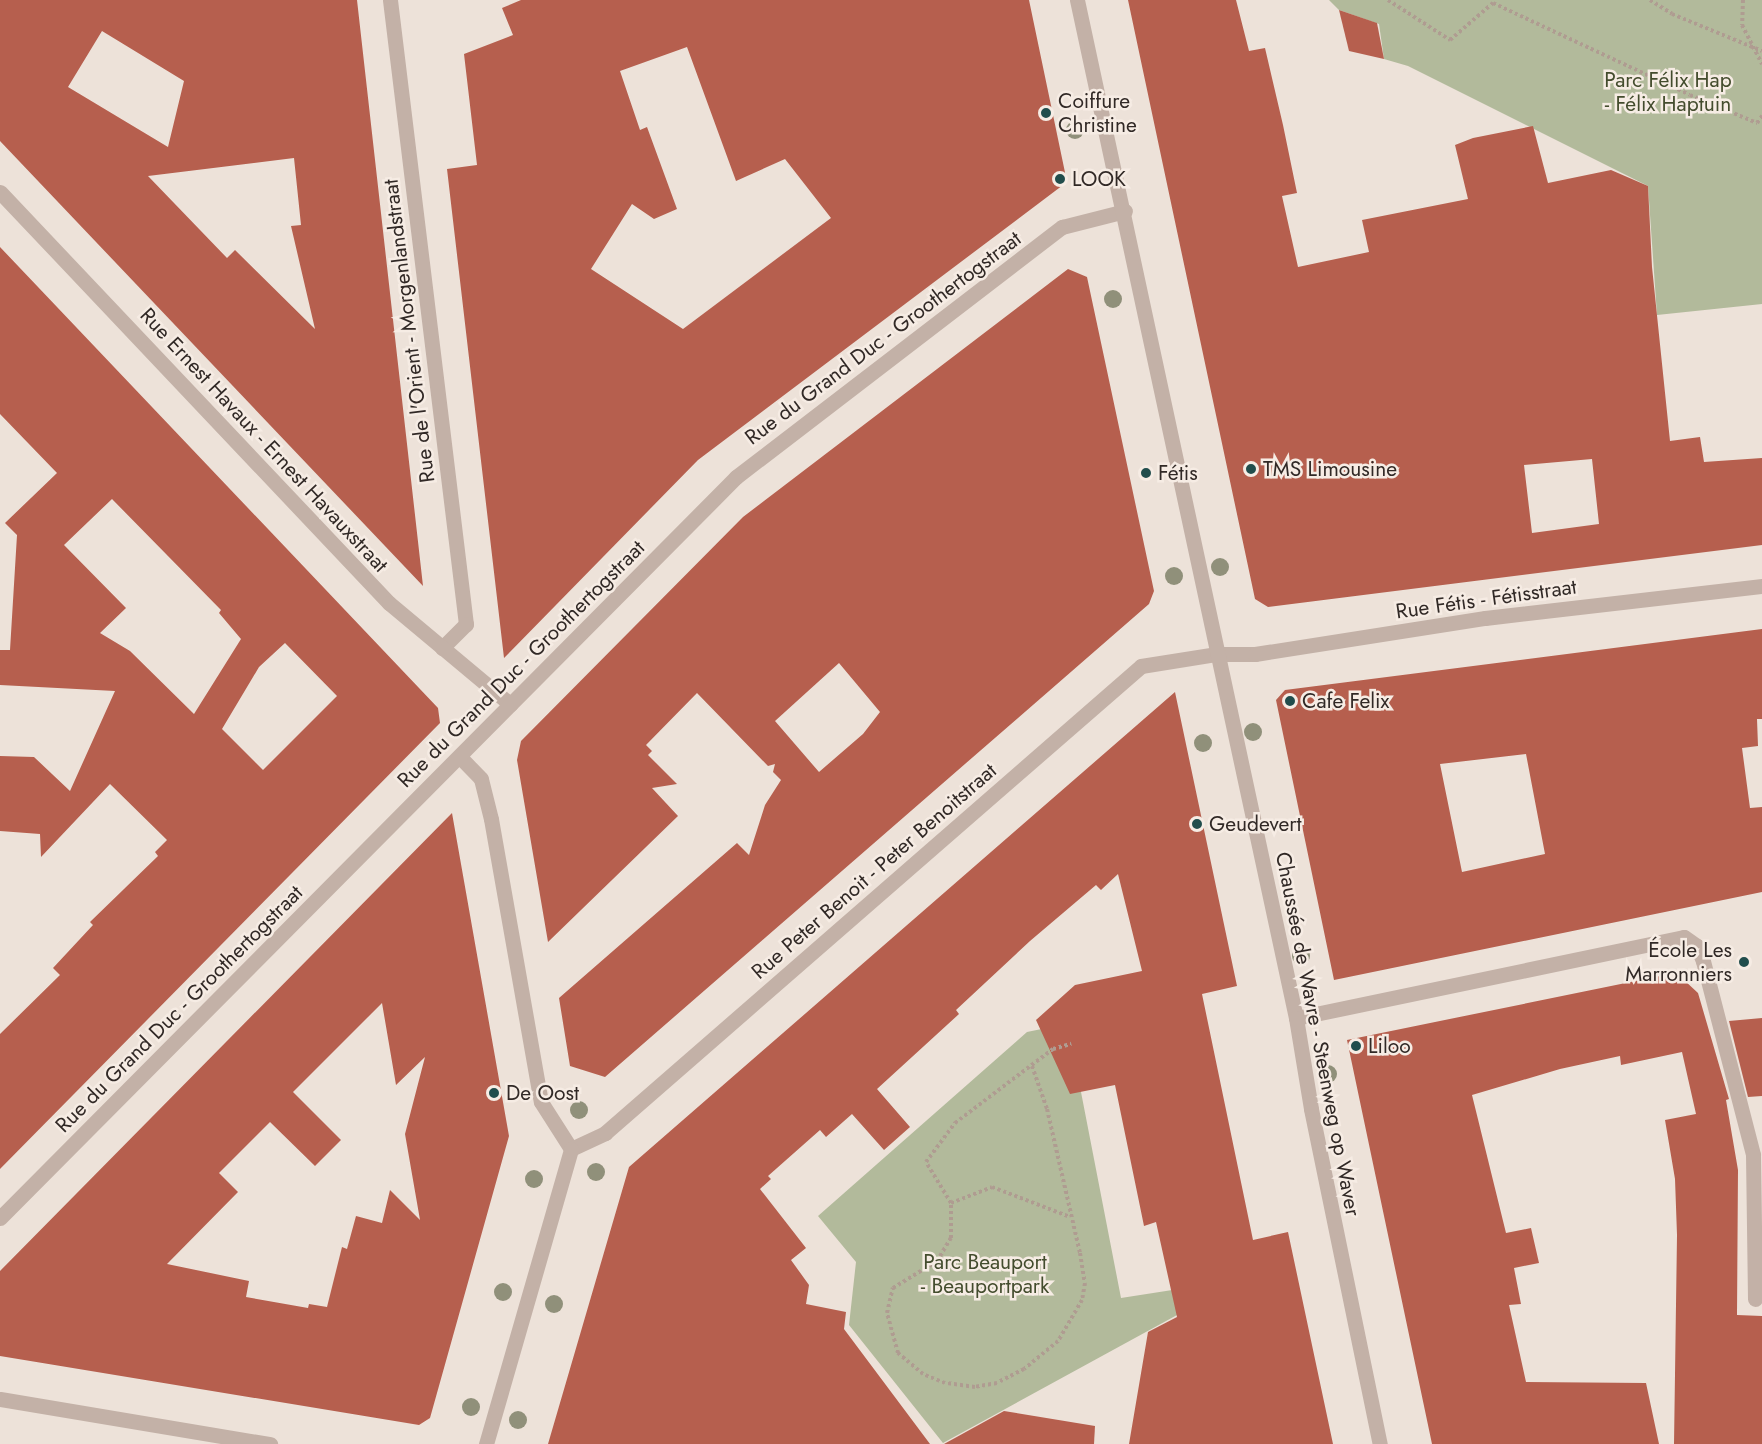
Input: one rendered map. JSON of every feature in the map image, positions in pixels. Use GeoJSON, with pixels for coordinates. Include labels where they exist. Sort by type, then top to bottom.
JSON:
{"type":"FeatureCollection","features":[{"type":"Feature","properties":{"kind":"street","name":"Rue de l'Orient - Morgenlandstraat"},"geometry":{"type":"LineString","coordinates":[[390,0],[466,624],[442,648]]}},
{"type":"Feature","properties":{"kind":"street","name":"Chaussée de Wavre - Steenweg op Waver"},"geometry":{"type":"LineString","coordinates":[[1077,0],[1125,211],[1216,654],[1296,1018],[1311,1108],[1380,1444]]}},
{"type":"Feature","properties":{"kind":"street","name":"Rue Ernest Havaux - Ernest Havauxstraat"},"geometry":{"type":"LineString","coordinates":[[0,192],[389,603],[510,704]]}},
{"type":"Feature","properties":{"kind":"street","name":"Rue du Grand Duc - Groothertogstraat"},"geometry":{"type":"LineString","coordinates":[[0,1218],[736,477],[1062,227],[1125,211]]}},
{"type":"Feature","properties":{"kind":"street","name":"Rue Fétis - Fétisstraat"},"geometry":{"type":"LineString","coordinates":[[1216,654],[1256,654],[1485,618],[1762,586]]}},
{"type":"Feature","properties":{"kind":"street","name":"Rue Peter Benoit - Peter Benoitstraat"},"geometry":{"type":"LineString","coordinates":[[571,1149],[605,1133],[1141,666],[1216,654]]}},
{"type":"Feature","properties":{"kind":"street"},"geometry":{"type":"LineString","coordinates":[[460,757],[481,779],[491,819],[541,1102],[571,1149],[486,1444]]}},
{"type":"Feature","properties":{"kind":"street"},"geometry":{"type":"LineString","coordinates":[[1296,1018],[1684,937],[1697,946],[1703,962],[1753,1155],[1755,1299]]}},
{"type":"Feature","properties":{"kind":"street"},"geometry":{"type":"LineString","coordinates":[[0,1399],[270,1444]]}},
{"type":"Feature","properties":{"kind":"path"},"geometry":{"type":"LineString","coordinates":[[1388,0],[1450,40],[1493,3],[1690,95],[1757,123],[1762,117]]}},
{"type":"Feature","properties":{"kind":"path"},"geometry":{"type":"LineString","coordinates":[[1650,0],[1672,14],[1762,51]]}},
{"type":"Feature","properties":{"kind":"path"},"geometry":{"type":"LineString","coordinates":[[1743,0],[1742,25],[1762,64]]}},
{"type":"Feature","properties":{"kind":"path"},"geometry":{"type":"LineString","coordinates":[[1032,1066],[1047,1109],[1085,1282],[1082,1300],[1058,1341],[1038,1361],[997,1383],[975,1387],[945,1383],[922,1374],[898,1353],[887,1321],[893,1288],[938,1261],[951,1238],[951,1203],[926,1162],[955,1123],[1053,1049],[1071,1044]]}},
{"type":"Feature","properties":{"kind":"path"},"geometry":{"type":"LineString","coordinates":[[951,1203],[992,1187],[1070,1217]]}},
{"type":"Feature","properties":{"kind":"green space","name":"Parc Félix Hap - Félix Haptuin"},"geometry":{"type":"Polygon","coordinates":[[[1329,0],[1762,0],[1762,304],[1657,315],[1648,186],[1408,66],[1384,59],[1379,24],[1339,10],[1329,0]]]}},
{"type":"Feature","properties":{"kind":"green space","name":"Parc Beauport - Beauportpark"},"geometry":{"type":"Polygon","coordinates":[[[1061,1025],[1081,1092],[1121,1298],[1198,1286],[1199,1303],[943,1443],[849,1325],[856,1262],[818,1216],[1027,1032],[1061,1025]]]}},
{"type":"Feature","properties":{"kind":"building"},"geometry":{"type":"Polygon","coordinates":[[[0,0],[357,0],[423,586],[0,141],[0,0]],[[102,31],[68,87],[168,147],[184,81],[102,31]],[[294,158],[148,176],[227,258],[235,250],[315,329],[291,226],[301,225],[294,158]]]}},
{"type":"Feature","properties":{"kind":"building"},"geometry":{"type":"Polygon","coordinates":[[[521,0],[1029,0],[1067,182],[698,460],[504,658],[447,169],[477,165],[464,54],[513,35],[502,8],[521,0]],[[687,47],[620,71],[640,130],[647,127],[677,209],[654,219],[632,204],[591,269],[683,329],[831,218],[785,159],[736,181],[687,47]]]}},
{"type":"Feature","properties":{"kind":"building"},"geometry":{"type":"Polygon","coordinates":[[[1128,0],[1236,0],[1249,51],[1265,48],[1283,125],[1297,193],[1282,196],[1298,267],[1369,252],[1362,220],[1468,199],[1455,145],[1473,138],[1533,126],[1548,183],[1611,170],[1648,186],[1652,267],[1670,441],[1700,437],[1704,462],[1762,458],[1762,545],[1268,607],[1255,599],[1128,0]],[[1592,459],[1524,465],[1532,533],[1599,524],[1592,459]]]}},
{"type":"Feature","properties":{"kind":"building"},"geometry":{"type":"Polygon","coordinates":[[[1339,10],[1377,23],[1384,59],[1349,51],[1339,10]]]}},
{"type":"Feature","properties":{"kind":"building"},"geometry":{"type":"Polygon","coordinates":[[[0,247],[438,708],[440,723],[0,1169],[0,1034],[60,975],[53,968],[93,925],[90,922],[158,856],[155,852],[167,840],[110,784],[41,857],[40,834],[0,831],[0,756],[34,757],[70,791],[115,691],[0,685],[0,650],[10,650],[17,535],[5,523],[57,473],[0,414],[0,247]],[[112,499],[64,545],[126,608],[100,633],[130,651],[194,714],[241,639],[219,613],[221,610],[112,499]],[[285,643],[259,667],[222,729],[263,770],[337,696],[285,643]]]}},
{"type":"Feature","properties":{"kind":"building"},"geometry":{"type":"Polygon","coordinates":[[[1068,269],[1087,277],[1154,591],[1149,604],[605,1077],[570,1066],[559,998],[737,843],[749,855],[765,805],[781,780],[773,772],[775,764],[768,766],[697,693],[646,745],[652,751],[648,755],[677,784],[652,788],[678,816],[548,942],[517,760],[521,741],[743,517],[1068,269]],[[839,663],[775,721],[819,772],[863,734],[880,712],[839,663]]]}},
{"type":"Feature","properties":{"kind":"building"},"geometry":{"type":"Polygon","coordinates":[[[1762,629],[1762,719],[1757,719],[1758,746],[1742,748],[1750,808],[1762,807],[1762,892],[1334,980],[1276,700],[1285,690],[1762,629]],[[1526,754],[1440,764],[1462,872],[1545,854],[1526,754]]]}},
{"type":"Feature","properties":{"kind":"building"},"geometry":{"type":"Polygon","coordinates":[[[1175,692],[1237,986],[1202,994],[1253,1240],[1288,1232],[1333,1444],[1129,1444],[1148,1332],[1177,1317],[1156,1222],[1144,1226],[1115,1085],[1070,1094],[1036,1020],[1075,985],[1142,971],[1118,874],[1101,890],[1096,885],[1030,941],[956,1010],[959,1014],[877,1089],[910,1127],[884,1150],[852,1114],[826,1137],[820,1130],[768,1176],[771,1179],[760,1189],[806,1248],[791,1260],[809,1285],[806,1304],[846,1312],[844,1329],[930,1444],[548,1444],[629,1167],[1175,692]]]}},
{"type":"Feature","properties":{"kind":"building"},"geometry":{"type":"Polygon","coordinates":[[[452,813],[509,1136],[430,1418],[419,1425],[0,1356],[0,1271],[452,813]],[[382,1003],[293,1092],[341,1140],[315,1166],[270,1122],[219,1173],[238,1192],[167,1264],[249,1281],[246,1297],[308,1308],[309,1304],[327,1307],[342,1247],[347,1249],[356,1216],[382,1223],[390,1190],[420,1220],[405,1134],[425,1057],[396,1085],[382,1003]]]}},
{"type":"Feature","properties":{"kind":"building"},"geometry":{"type":"Polygon","coordinates":[[[1660,976],[1684,980],[1698,993],[1729,1099],[1726,1100],[1738,1170],[1737,1315],[1762,1316],[1762,1444],[1674,1444],[1677,1235],[1675,1179],[1665,1120],[1696,1114],[1682,1052],[1621,1065],[1620,1056],[1560,1069],[1472,1095],[1506,1233],[1531,1228],[1539,1263],[1514,1268],[1521,1304],[1509,1305],[1526,1382],[1646,1383],[1659,1444],[1432,1444],[1347,1040],[1660,976]]]}},
{"type":"Feature","properties":{"kind":"building"},"geometry":{"type":"Polygon","coordinates":[[[1762,1018],[1762,1096],[1748,1097],[1729,1021],[1762,1018]]]}},
{"type":"Feature","properties":{"kind":"building"},"geometry":{"type":"Polygon","coordinates":[[[1004,1411],[1095,1426],[1094,1444],[944,1444],[1004,1411]]]}},
{"type":"Feature","properties":{"kind":"place","name":"Coiffure Christine"},"geometry":{"type":"Point","coordinates":[1046,113]}},
{"type":"Feature","properties":{"kind":"place","name":"LOOK"},"geometry":{"type":"Point","coordinates":[1060,179]}},
{"type":"Feature","properties":{"kind":"place","name":"TMS Limousine"},"geometry":{"type":"Point","coordinates":[1251,469]}},
{"type":"Feature","properties":{"kind":"place","name":"Fétis"},"geometry":{"type":"Point","coordinates":[1146,473]}},
{"type":"Feature","properties":{"kind":"place","name":"Cafe Felix"},"geometry":{"type":"Point","coordinates":[1290,701]}},
{"type":"Feature","properties":{"kind":"place","name":"Geudevert"},"geometry":{"type":"Point","coordinates":[1197,824]}},
{"type":"Feature","properties":{"kind":"place","name":"École Les Marronniers"},"geometry":{"type":"Point","coordinates":[1744,962]}},
{"type":"Feature","properties":{"kind":"place","name":"Liloo"},"geometry":{"type":"Point","coordinates":[1356,1046]}},
{"type":"Feature","properties":{"kind":"place","name":"De Oost"},"geometry":{"type":"Point","coordinates":[494,1093]}}]}
